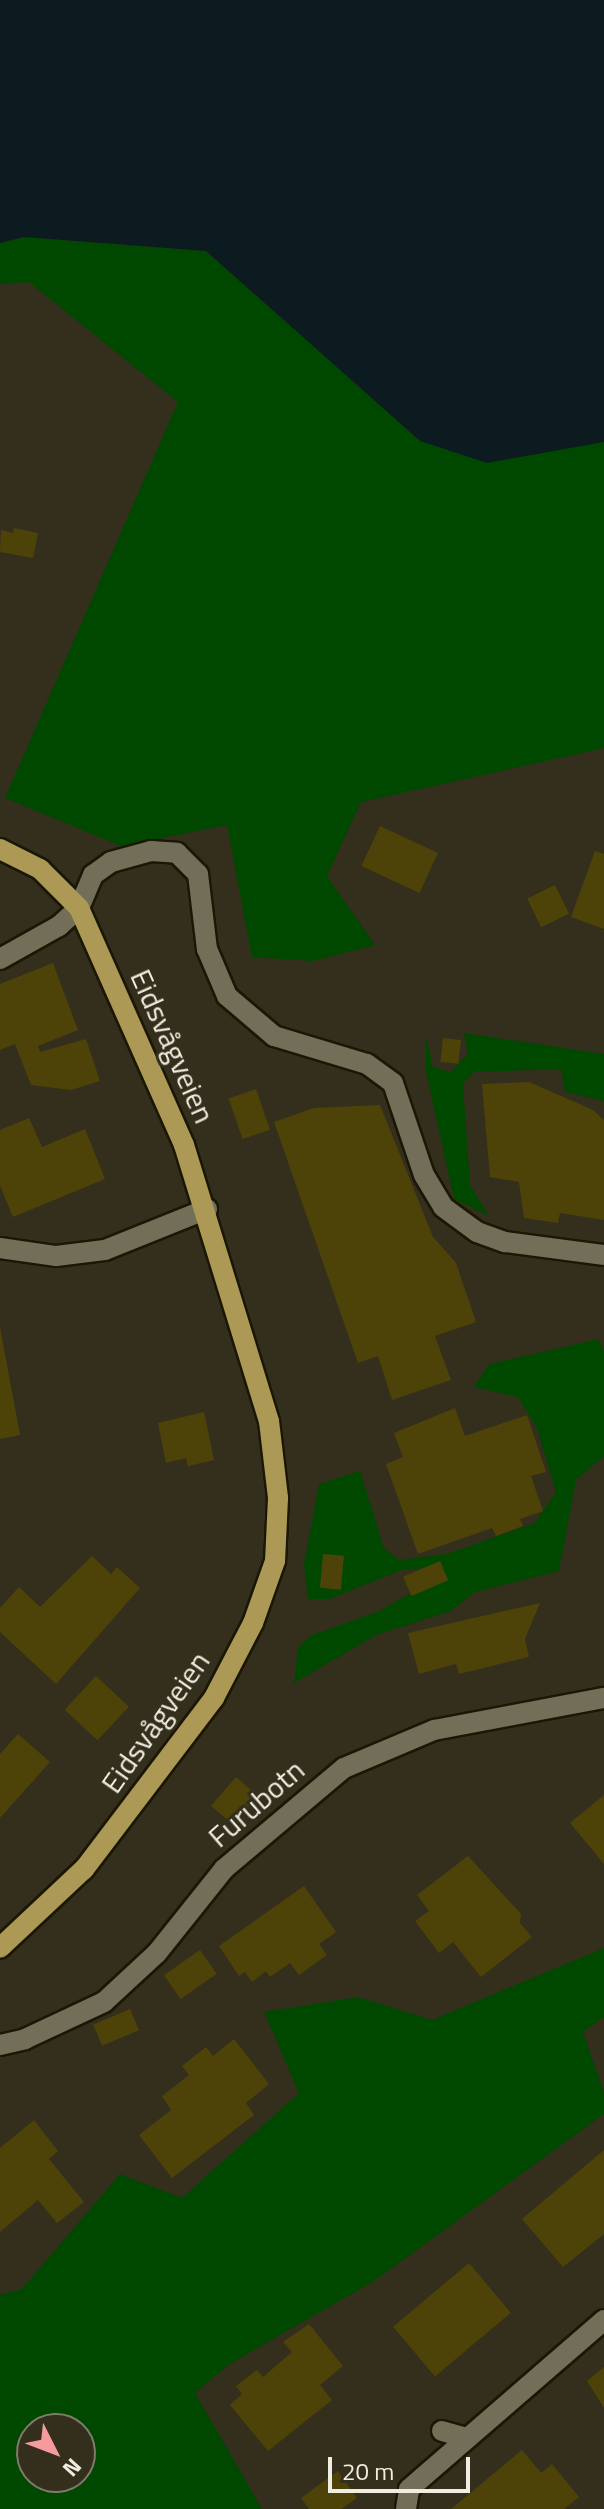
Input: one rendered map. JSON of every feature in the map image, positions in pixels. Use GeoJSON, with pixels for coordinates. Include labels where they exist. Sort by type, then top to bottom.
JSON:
{"type":"FeatureCollection","features":[{"type":"Feature","properties":{"kind":"main road","name":"Eidsvågveien"},"geometry":{"type":"LineString","coordinates":[[0,849],[40,869],[79,908],[207,1209],[269,1421],[278,1498],[275,1561],[237,1656],[187,1739],[84,1869],[0,1948]]}},
{"type":"Feature","properties":{"kind":"street"},"geometry":{"type":"LineString","coordinates":[[0,959],[79,908],[93,875],[111,862],[151,851],[177,853],[198,874],[207,949],[227,996],[274,1036],[367,1064],[393,1083],[424,1175],[443,1207],[477,1232],[505,1242],[604,1255]]}},
{"type":"Feature","properties":{"kind":"street"},"geometry":{"type":"LineString","coordinates":[[0,1248],[56,1256],[105,1250],[207,1209]]}},
{"type":"Feature","properties":{"kind":"street","name":"Furubotn"},"geometry":{"type":"LineString","coordinates":[[0,2045],[25,2039],[104,2002],[157,1953],[224,1869],[344,1768],[434,1730],[604,1698]]}},
{"type":"Feature","properties":{"kind":"street"},"geometry":{"type":"LineString","coordinates":[[406,2509],[409,2489],[604,2320]]}},
{"type":"Feature","properties":{"kind":"street"},"geometry":{"type":"LineString","coordinates":[[442,2431],[467,2438]]}},
{"type":"Feature","properties":{"kind":"green space"},"geometry":{"type":"Polygon","coordinates":[[[24,237],[206,251],[420,441],[557,448],[604,442],[604,748],[361,802],[327,876],[375,945],[313,961],[252,957],[227,825],[121,846],[5,798],[178,402],[29,282],[0,284],[0,243],[24,237]]]}},
{"type":"Feature","properties":{"kind":"green space"},"geometry":{"type":"Polygon","coordinates":[[[464,1033],[604,1054],[604,1101],[565,1092],[561,1069],[474,1072],[463,1084],[470,1185],[489,1216],[454,1199],[426,1072],[426,1037],[433,1067],[451,1072],[468,1054],[464,1033]]]}},
{"type":"Feature","properties":{"kind":"green space"},"geometry":{"type":"Polygon","coordinates":[[[599,1339],[604,1351],[604,1456],[576,1480],[559,1571],[475,1592],[451,1611],[376,1635],[294,1683],[298,1648],[312,1635],[377,1612],[424,1586],[443,1567],[402,1570],[329,1599],[308,1599],[304,1565],[319,1484],[360,1471],[384,1548],[399,1560],[447,1554],[535,1523],[556,1492],[537,1428],[518,1397],[474,1387],[489,1364],[599,1339]]]}},
{"type":"Feature","properties":{"kind":"green space"},"geometry":{"type":"Polygon","coordinates":[[[604,1948],[604,2017],[583,2032],[604,2093],[604,2114],[374,2281],[228,2365],[195,2393],[262,2509],[0,2509],[0,2295],[22,2289],[120,2174],[182,2198],[299,2093],[264,2012],[358,1997],[432,2020],[604,1948]]]}},
{"type":"Feature","properties":{"kind":"shaded area"},"geometry":{"type":"Polygon","coordinates":[[[0,0],[604,0],[604,442],[487,463],[420,441],[206,251],[24,237],[0,243],[0,0]]]}},
{"type":"Feature","properties":{"kind":"building"},"geometry":{"type":"Polygon","coordinates":[[[14,528],[38,533],[33,558],[0,552],[1,530],[13,533],[14,528]]]}},
{"type":"Feature","properties":{"kind":"building"},"geometry":{"type":"Polygon","coordinates":[[[380,826],[438,853],[419,893],[361,866],[380,826]]]}},
{"type":"Feature","properties":{"kind":"building"},"geometry":{"type":"Polygon","coordinates":[[[595,851],[604,854],[604,929],[571,917],[595,851]]]}},
{"type":"Feature","properties":{"kind":"building"},"geometry":{"type":"Polygon","coordinates":[[[555,885],[569,914],[541,927],[527,899],[555,885]]]}},
{"type":"Feature","properties":{"kind":"building"},"geometry":{"type":"Polygon","coordinates":[[[53,963],[78,1030],[38,1046],[40,1052],[86,1039],[100,1081],[71,1090],[31,1085],[15,1044],[0,1050],[0,984],[53,963]]]}},
{"type":"Feature","properties":{"kind":"building"},"geometry":{"type":"Polygon","coordinates":[[[443,1038],[461,1040],[458,1064],[440,1062],[443,1038]]]}},
{"type":"Feature","properties":{"kind":"building"},"geometry":{"type":"Polygon","coordinates":[[[529,1082],[593,1110],[604,1120],[604,1220],[560,1213],[558,1223],[524,1218],[519,1182],[490,1177],[482,1084],[529,1082]]]}},
{"type":"Feature","properties":{"kind":"building"},"geometry":{"type":"Polygon","coordinates":[[[256,1089],[270,1130],[243,1139],[229,1098],[256,1089]]]}},
{"type":"Feature","properties":{"kind":"building"},"geometry":{"type":"Polygon","coordinates":[[[380,1105],[433,1237],[456,1263],[476,1322],[435,1336],[451,1380],[392,1400],[378,1356],[358,1363],[274,1122],[314,1108],[380,1105]]]}},
{"type":"Feature","properties":{"kind":"building"},"geometry":{"type":"Polygon","coordinates":[[[29,1118],[42,1147],[85,1129],[105,1179],[13,1217],[0,1186],[0,1130],[29,1118]]]}},
{"type":"Feature","properties":{"kind":"building"},"geometry":{"type":"Polygon","coordinates":[[[0,1327],[20,1435],[0,1439],[0,1327]]]}},
{"type":"Feature","properties":{"kind":"building"},"geometry":{"type":"Polygon","coordinates":[[[455,1408],[465,1436],[527,1415],[546,1472],[531,1476],[543,1511],[520,1519],[523,1526],[496,1536],[492,1528],[418,1554],[386,1464],[403,1457],[394,1433],[455,1408]]]}},
{"type":"Feature","properties":{"kind":"building"},"geometry":{"type":"Polygon","coordinates":[[[204,1412],[214,1460],[188,1466],[186,1458],[166,1463],[158,1423],[204,1412]]]}},
{"type":"Feature","properties":{"kind":"building"},"geometry":{"type":"Polygon","coordinates":[[[323,1554],[344,1556],[341,1590],[320,1588],[323,1554]]]}},
{"type":"Feature","properties":{"kind":"building"},"geometry":{"type":"Polygon","coordinates":[[[92,1556],[111,1574],[117,1567],[140,1588],[56,1684],[0,1632],[0,1608],[19,1587],[40,1607],[92,1556]]]}},
{"type":"Feature","properties":{"kind":"building"},"geometry":{"type":"Polygon","coordinates":[[[440,1561],[448,1580],[411,1596],[403,1577],[440,1561]]]}},
{"type":"Feature","properties":{"kind":"building"},"geometry":{"type":"Polygon","coordinates":[[[540,1603],[525,1639],[529,1657],[459,1674],[456,1664],[419,1674],[408,1633],[540,1603]]]}},
{"type":"Feature","properties":{"kind":"building"},"geometry":{"type":"Polygon","coordinates":[[[96,1676],[129,1707],[98,1740],[65,1710],[96,1676]]]}},
{"type":"Feature","properties":{"kind":"building"},"geometry":{"type":"Polygon","coordinates":[[[18,1734],[50,1762],[0,1818],[0,1754],[18,1734]]]}},
{"type":"Feature","properties":{"kind":"building"},"geometry":{"type":"Polygon","coordinates":[[[236,1777],[258,1796],[233,1825],[211,1806],[236,1777]]]}},
{"type":"Feature","properties":{"kind":"building"},"geometry":{"type":"Polygon","coordinates":[[[604,1795],[604,1864],[570,1823],[604,1795]]]}},
{"type":"Feature","properties":{"kind":"building"},"geometry":{"type":"Polygon","coordinates":[[[468,1856],[521,1914],[520,1923],[532,1937],[481,1977],[453,1942],[439,1953],[415,1921],[429,1911],[417,1895],[468,1856]]]}},
{"type":"Feature","properties":{"kind":"building"},"geometry":{"type":"Polygon","coordinates":[[[304,1886],[336,1932],[319,1944],[327,1955],[299,1975],[290,1963],[270,1977],[266,1971],[252,1982],[245,1972],[239,1976],[219,1946],[304,1886]]]}},
{"type":"Feature","properties":{"kind":"building"},"geometry":{"type":"Polygon","coordinates":[[[200,1950],[217,1974],[181,1999],[164,1975],[200,1950]]]}},
{"type":"Feature","properties":{"kind":"building"},"geometry":{"type":"Polygon","coordinates":[[[130,2009],[139,2030],[102,2046],[93,2025],[130,2009]]]}},
{"type":"Feature","properties":{"kind":"building"},"geometry":{"type":"Polygon","coordinates":[[[234,2039],[269,2084],[246,2103],[254,2115],[172,2178],[139,2135],[171,2110],[162,2096],[189,2075],[182,2066],[206,2047],[213,2056],[234,2039]]]}},
{"type":"Feature","properties":{"kind":"building"},"geometry":{"type":"Polygon","coordinates":[[[34,2120],[58,2151],[49,2159],[84,2202],[57,2223],[38,2200],[0,2232],[0,2148],[34,2120]]]}},
{"type":"Feature","properties":{"kind":"building"},"geometry":{"type":"Polygon","coordinates":[[[604,2150],[604,2234],[563,2267],[522,2219],[604,2150]]]}},
{"type":"Feature","properties":{"kind":"building"},"geometry":{"type":"Polygon","coordinates":[[[469,2263],[511,2313],[435,2376],[393,2327],[469,2263]]]}},
{"type":"Feature","properties":{"kind":"building"},"geometry":{"type":"Polygon","coordinates":[[[309,2324],[343,2366],[320,2385],[332,2400],[268,2451],[230,2405],[242,2394],[236,2386],[257,2370],[263,2377],[292,2352],[283,2342],[309,2324]]]}},
{"type":"Feature","properties":{"kind":"building"},"geometry":{"type":"Polygon","coordinates":[[[604,2367],[604,2408],[587,2381],[604,2367]]]}},
{"type":"Feature","properties":{"kind":"building"},"geometry":{"type":"Polygon","coordinates":[[[522,2450],[541,2473],[552,2464],[579,2497],[564,2509],[451,2509],[522,2450]]]}},
{"type":"Feature","properties":{"kind":"building"},"geometry":{"type":"Polygon","coordinates":[[[338,2471],[357,2498],[341,2509],[309,2509],[301,2498],[338,2471]]]}}]}
